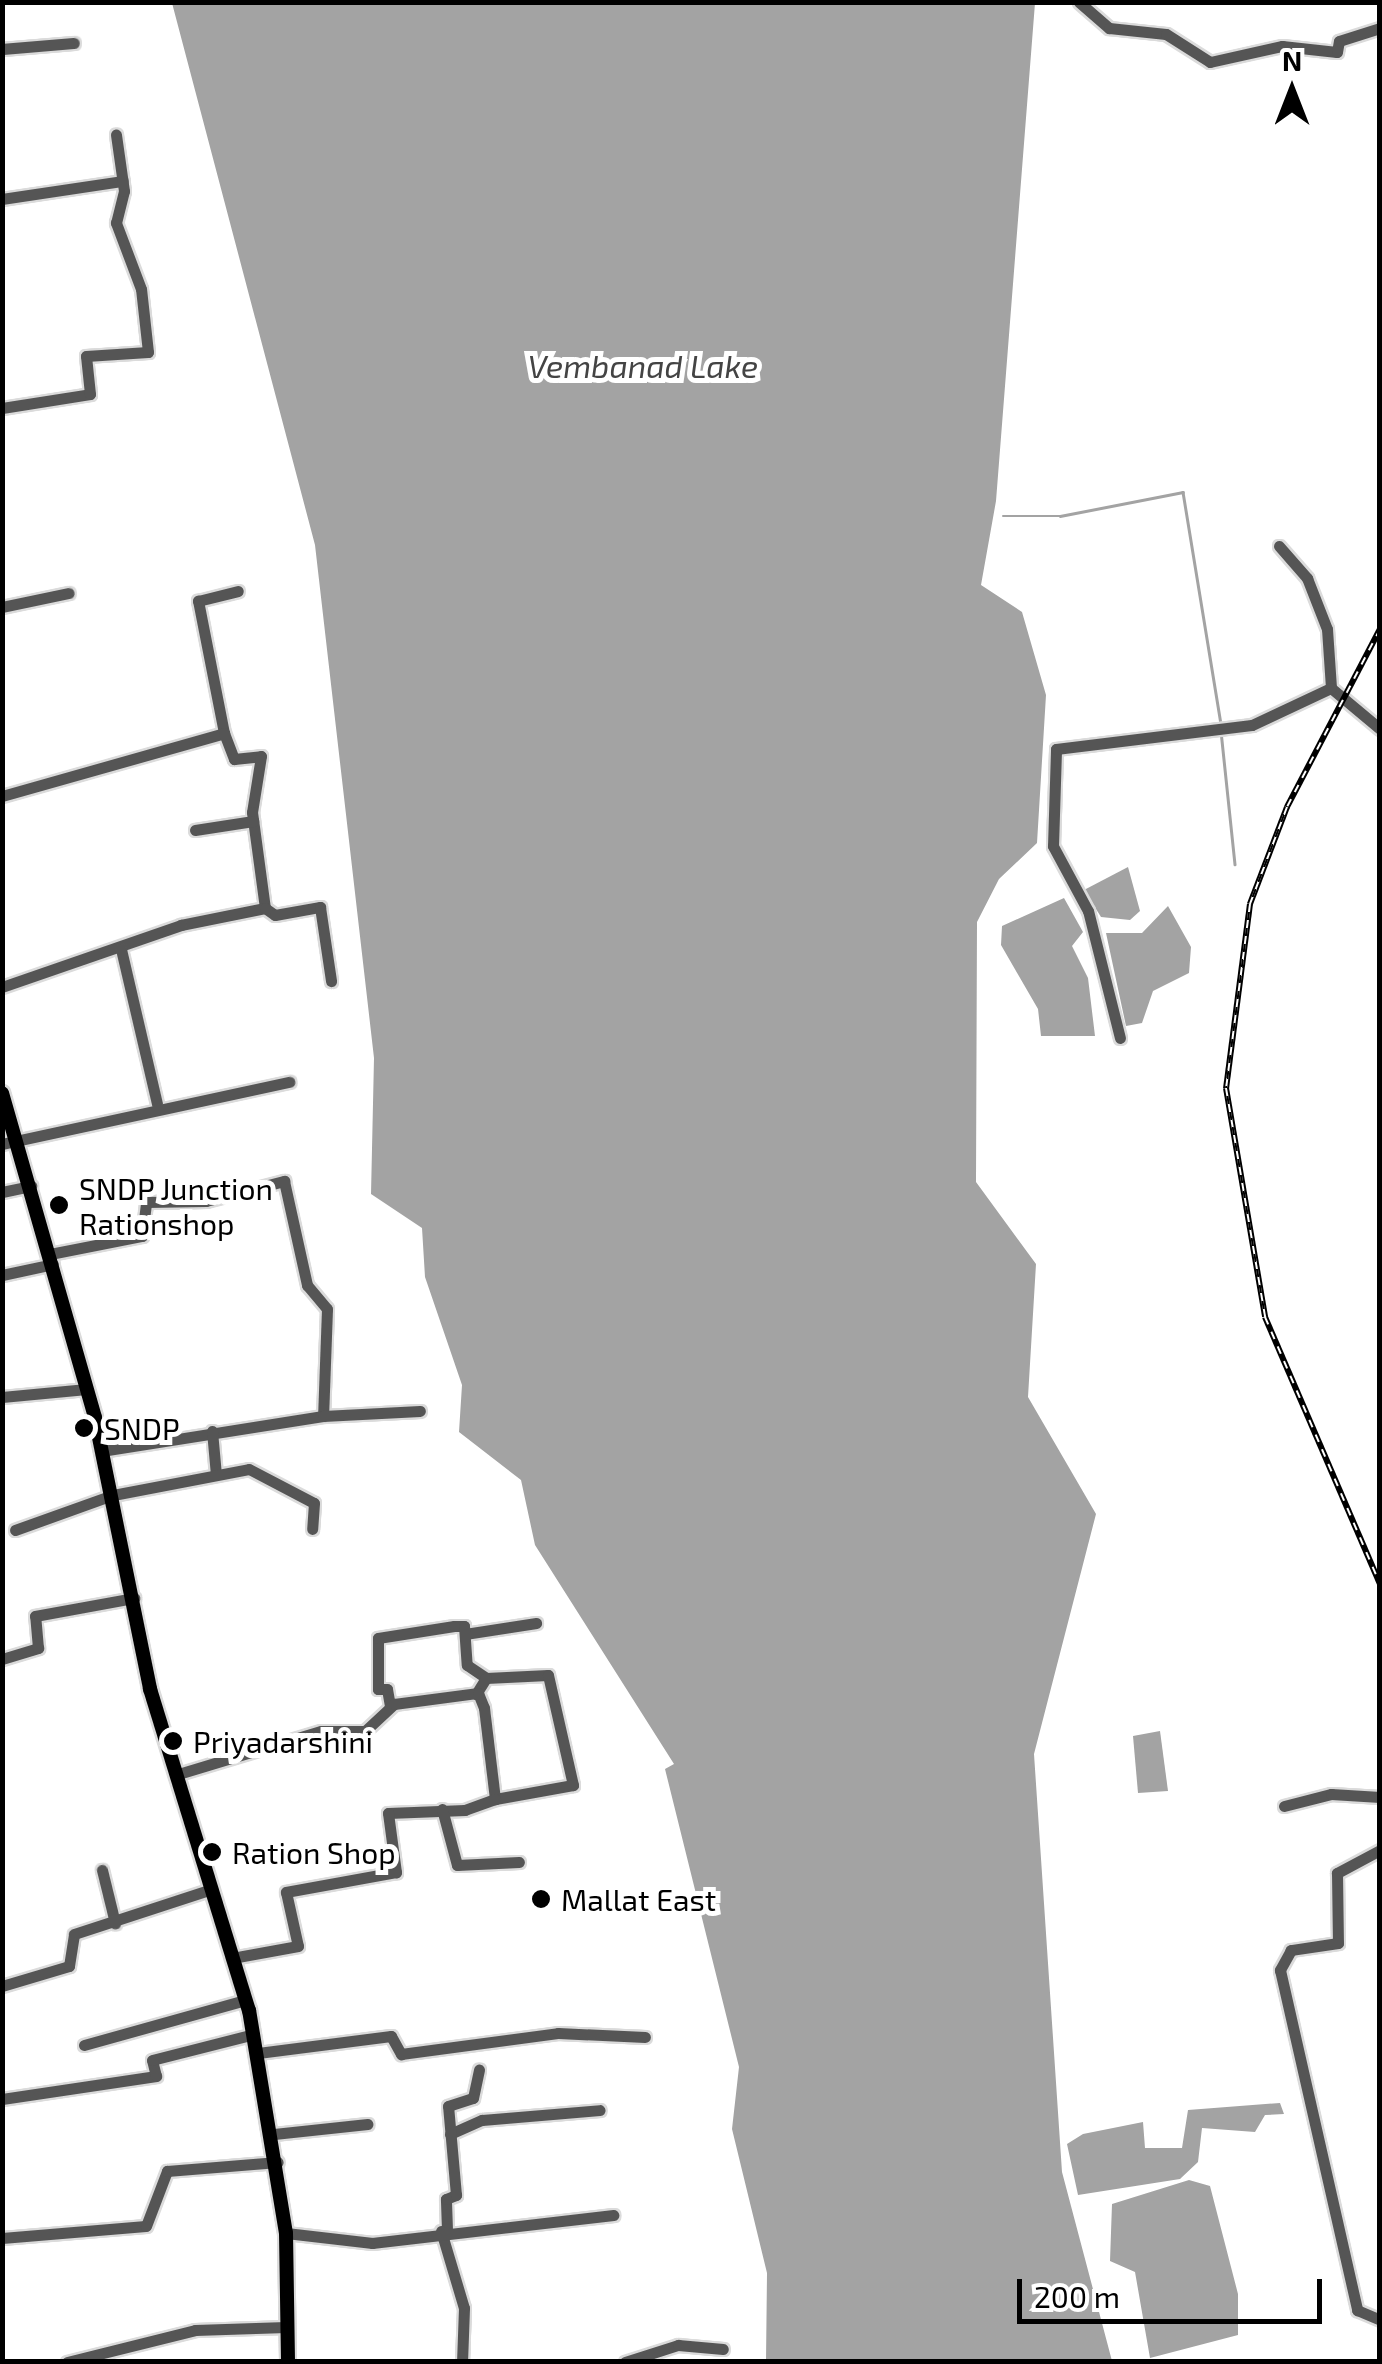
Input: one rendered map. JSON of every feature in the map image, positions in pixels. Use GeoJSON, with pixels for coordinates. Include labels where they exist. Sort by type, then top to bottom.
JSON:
{"type":"FeatureCollection","features":[{"type":"Feature","properties":{"kind":"main road"},"geometry":{"type":"LineString","coordinates":[[2,1092],[114,1495],[175,1775],[254,2034],[274,2134],[286,2234],[288,2362]]}},
{"type":"Feature","properties":{"kind":"street"},"geometry":{"type":"LineString","coordinates":[[1079,2],[1109,28],[1136,25],[1210,62],[1282,46],[1336,52],[1339,40],[1380,28]]}},
{"type":"Feature","properties":{"kind":"street"},"geometry":{"type":"LineString","coordinates":[[2,50],[74,43]]}},
{"type":"Feature","properties":{"kind":"street"},"geometry":{"type":"LineString","coordinates":[[2,408],[90,394],[86,356],[148,352],[141,289],[116,222],[123,181],[116,135]]}},
{"type":"Feature","properties":{"kind":"street"},"geometry":{"type":"LineString","coordinates":[[2,199],[123,181]]}},
{"type":"Feature","properties":{"kind":"street"},"geometry":{"type":"LineString","coordinates":[[1278,546],[1307,578],[1327,629],[1332,688],[1380,729]]}},
{"type":"Feature","properties":{"kind":"street"},"geometry":{"type":"LineString","coordinates":[[238,591],[198,600],[224,733],[234,760],[261,756],[253,822],[265,908],[275,916],[320,907],[331,981]]}},
{"type":"Feature","properties":{"kind":"street"},"geometry":{"type":"LineString","coordinates":[[2,607],[69,593]]}},
{"type":"Feature","properties":{"kind":"street"},"geometry":{"type":"LineString","coordinates":[[1120,1038],[1088,910],[1053,846],[1056,749],[1221,729],[1332,688]]}},
{"type":"Feature","properties":{"kind":"street"},"geometry":{"type":"LineString","coordinates":[[2,796],[224,733]]}},
{"type":"Feature","properties":{"kind":"street"},"geometry":{"type":"LineString","coordinates":[[195,830],[253,822]]}},
{"type":"Feature","properties":{"kind":"street"},"geometry":{"type":"LineString","coordinates":[[2,988],[121,948],[265,908]]}},
{"type":"Feature","properties":{"kind":"street"},"geometry":{"type":"LineString","coordinates":[[121,948],[157,1104]]}},
{"type":"Feature","properties":{"kind":"street"},"geometry":{"type":"LineString","coordinates":[[2,1144],[157,1104],[289,1082]]}},
{"type":"Feature","properties":{"kind":"street"},"geometry":{"type":"LineString","coordinates":[[2,1275],[142,1236],[146,1202],[206,1201],[284,1181],[307,1285],[327,1309],[323,1416]]}},
{"type":"Feature","properties":{"kind":"street"},"geometry":{"type":"LineString","coordinates":[[2,1192],[31,1186]]}},
{"type":"Feature","properties":{"kind":"street"},"geometry":{"type":"LineString","coordinates":[[2,1397],[87,1389]]}},
{"type":"Feature","properties":{"kind":"street"},"geometry":{"type":"LineString","coordinates":[[103,1452],[212,1431],[323,1416],[420,1411]]}},
{"type":"Feature","properties":{"kind":"street"},"geometry":{"type":"LineString","coordinates":[[212,1431],[216,1476]]}},
{"type":"Feature","properties":{"kind":"street"},"geometry":{"type":"LineString","coordinates":[[16,1530],[114,1495],[249,1469],[314,1504],[312,1529]]}},
{"type":"Feature","properties":{"kind":"street"},"geometry":{"type":"LineString","coordinates":[[2,1659],[38,1648],[35,1616],[134,1598]]}},
{"type":"Feature","properties":{"kind":"street"},"geometry":{"type":"LineString","coordinates":[[390,1706],[387,1689],[378,1689],[378,1638],[454,1626],[465,1634],[536,1623]]}},
{"type":"Feature","properties":{"kind":"street"},"geometry":{"type":"LineString","coordinates":[[232,1958],[298,1946],[286,1892],[396,1872],[388,1812],[442,1809],[573,1785],[548,1675],[486,1678],[468,1666],[465,1634]]}},
{"type":"Feature","properties":{"kind":"street"},"geometry":{"type":"LineString","coordinates":[[486,1678],[476,1694],[496,1799]]}},
{"type":"Feature","properties":{"kind":"street"},"geometry":{"type":"LineString","coordinates":[[175,1775],[322,1731],[365,1731],[390,1706],[476,1694]]}},
{"type":"Feature","properties":{"kind":"street"},"geometry":{"type":"LineString","coordinates":[[1284,1806],[1331,1794],[1380,1797]]}},
{"type":"Feature","properties":{"kind":"street"},"geometry":{"type":"LineString","coordinates":[[442,1809],[457,1865],[518,1862]]}},
{"type":"Feature","properties":{"kind":"street"},"geometry":{"type":"LineString","coordinates":[[1380,1850],[1337,1873],[1338,1943],[1292,1950],[1280,1970],[1356,2310],[1380,2320]]}},
{"type":"Feature","properties":{"kind":"street"},"geometry":{"type":"LineString","coordinates":[[102,1870],[115,1922]]}},
{"type":"Feature","properties":{"kind":"street"},"geometry":{"type":"LineString","coordinates":[[2,1986],[69,1966],[74,1934],[209,1890]]}},
{"type":"Feature","properties":{"kind":"street"},"geometry":{"type":"LineString","coordinates":[[84,2045],[245,2000]]}},
{"type":"Feature","properties":{"kind":"street"},"geometry":{"type":"LineString","coordinates":[[258,2053],[390,2036],[402,2054],[558,2033],[645,2037]]}},
{"type":"Feature","properties":{"kind":"street"},"geometry":{"type":"LineString","coordinates":[[2,2099],[156,2076],[152,2060],[254,2034]]}},
{"type":"Feature","properties":{"kind":"street"},"geometry":{"type":"LineString","coordinates":[[462,2362],[464,2308],[444,2230],[446,2199],[456,2195],[448,2106],[472,2098],[479,2070]]}},
{"type":"Feature","properties":{"kind":"street"},"geometry":{"type":"LineString","coordinates":[[450,2134],[482,2120],[600,2110]]}},
{"type":"Feature","properties":{"kind":"street"},"geometry":{"type":"LineString","coordinates":[[274,2134],[367,2124]]}},
{"type":"Feature","properties":{"kind":"street"},"geometry":{"type":"LineString","coordinates":[[2,2238],[146,2226],[167,2172],[278,2162]]}},
{"type":"Feature","properties":{"kind":"street"},"geometry":{"type":"LineString","coordinates":[[286,2234],[372,2242],[444,2230],[613,2215]]}},
{"type":"Feature","properties":{"kind":"street"},"geometry":{"type":"LineString","coordinates":[[67,2362],[195,2330],[286,2328]]}},
{"type":"Feature","properties":{"kind":"street"},"geometry":{"type":"LineString","coordinates":[[625,2362],[678,2345],[723,2348]]}},
{"type":"Feature","properties":{"kind":"water","name":"Vembanad Lake"},"geometry":{"type":"Polygon","coordinates":[[[172,3],[1035,3],[996,501],[981,585],[1022,612],[1046,695],[1037,843],[999,879],[977,922],[976,1182],[1036,1264],[1028,1397],[1096,1514],[1034,1754],[1062,2172],[1112,2361],[766,2361],[767,2273],[732,2129],[739,2067],[665,1769],[674,1764],[535,1545],[521,1480],[459,1432],[462,1385],[425,1277],[422,1228],[371,1194],[374,1058],[315,545],[172,3]]]}},
{"type":"Feature","properties":{"kind":"water"},"geometry":{"type":"Polygon","coordinates":[[[1128,867],[1140,911],[1130,920],[1101,917],[1084,890],[1128,867]]]}},
{"type":"Feature","properties":{"kind":"water"},"geometry":{"type":"Polygon","coordinates":[[[1064,898],[1083,932],[1072,946],[1088,978],[1095,1036],[1041,1036],[1038,1009],[1001,945],[1002,926],[1064,898]]]}},
{"type":"Feature","properties":{"kind":"water"},"geometry":{"type":"Polygon","coordinates":[[[1168,906],[1191,947],[1189,973],[1153,991],[1142,1023],[1126,1026],[1106,933],[1142,933],[1168,906]]]}},
{"type":"Feature","properties":{"kind":"water"},"geometry":{"type":"Polygon","coordinates":[[[1160,1731],[1168,1791],[1138,1793],[1133,1736],[1160,1731]]]}},
{"type":"Feature","properties":{"kind":"water"},"geometry":{"type":"Polygon","coordinates":[[[1280,2103],[1284,2114],[1265,2115],[1255,2132],[1202,2128],[1198,2162],[1180,2179],[1078,2195],[1067,2144],[1083,2134],[1143,2122],[1145,2148],[1182,2148],[1188,2110],[1280,2103]]]}},
{"type":"Feature","properties":{"kind":"water"},"geometry":{"type":"Polygon","coordinates":[[[1189,2180],[1210,2186],[1238,2294],[1238,2335],[1150,2358],[1135,2272],[1110,2261],[1112,2204],[1189,2180]]]}},
{"type":"Feature","properties":{"kind":"waterway"},"geometry":{"type":"LineString","coordinates":[[1003,516],[1060,516],[1183,492],[1221,723]]}},
{"type":"Feature","properties":{"kind":"waterway"},"geometry":{"type":"LineString","coordinates":[[1221,731],[1235,864]]}},
{"type":"Feature","properties":{"kind":"railway"},"geometry":{"type":"LineString","coordinates":[[1380,629],[1287,807],[1250,904],[1226,1088],[1265,1317],[1380,1584]]}},
{"type":"Feature","properties":{"kind":"place","name":"SNDP Junction Rationshop"},"geometry":{"type":"Point","coordinates":[59,1205]}},
{"type":"Feature","properties":{"kind":"place","name":"SNDP"},"geometry":{"type":"Point","coordinates":[84,1428]}},
{"type":"Feature","properties":{"kind":"place","name":"Priyadarshini"},"geometry":{"type":"Point","coordinates":[173,1741]}},
{"type":"Feature","properties":{"kind":"place","name":"Ration Shop"},"geometry":{"type":"Point","coordinates":[212,1852]}},
{"type":"Feature","properties":{"kind":"place","name":"Mallat East"},"geometry":{"type":"Point","coordinates":[541,1899]}}]}
